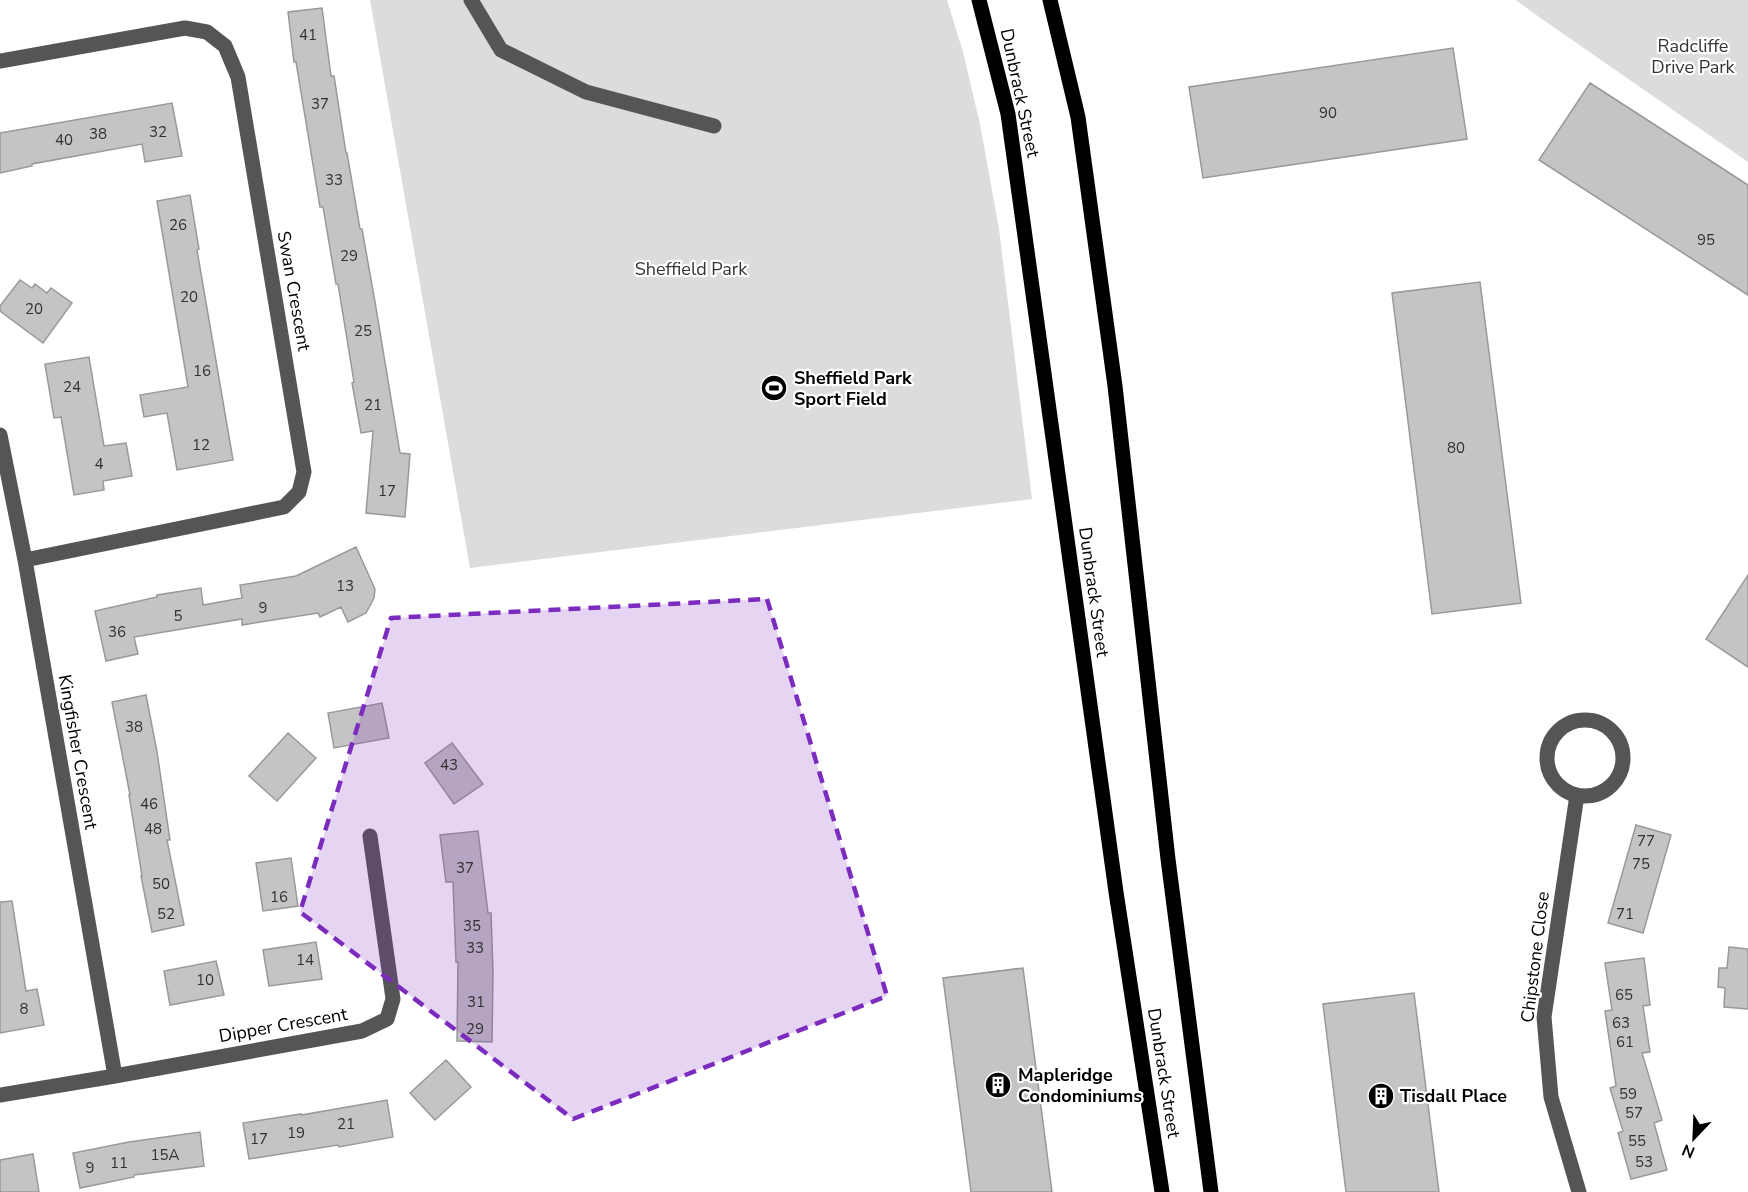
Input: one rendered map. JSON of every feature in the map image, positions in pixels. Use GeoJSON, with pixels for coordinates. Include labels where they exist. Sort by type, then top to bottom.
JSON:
{"type":"FeatureCollection","features":[{"type":"Feature","properties":{"kind":"main road","name":"Dunbrack Street"},"geometry":{"type":"LineString","coordinates":[[979,0],[1008,114],[1116,892],[1162,1192]]}},
{"type":"Feature","properties":{"kind":"main road","name":"Dunbrack Street"},"geometry":{"type":"LineString","coordinates":[[1050,0],[1078,117],[1115,386],[1168,859],[1211,1192]]}},
{"type":"Feature","properties":{"kind":"street"},"geometry":{"type":"LineString","coordinates":[[471,0],[501,50],[586,92],[714,126]]}},
{"type":"Feature","properties":{"kind":"street","name":"Swan Crescent"},"geometry":{"type":"LineString","coordinates":[[0,61],[186,28],[207,32],[225,46],[238,77],[304,472],[299,492],[284,507],[25,560]]}},
{"type":"Feature","properties":{"kind":"street","name":"Kingfisher Crescent"},"geometry":{"type":"LineString","coordinates":[[0,435],[25,560],[115,1076]]}},
{"type":"Feature","properties":{"kind":"street"},"geometry":{"type":"LineString","coordinates":[[1589,720],[1610,729],[1618,739],[1623,764],[1619,776],[1612,785],[1590,796],[1577,795],[1567,791],[1551,775],[1547,752],[1551,741],[1567,725],[1589,720]]}},
{"type":"Feature","properties":{"kind":"street","name":"Chipstone Close"},"geometry":{"type":"LineString","coordinates":[[1577,795],[1544,1017],[1551,1097],[1579,1192]]}},
{"type":"Feature","properties":{"kind":"street","name":"Dipper Crescent"},"geometry":{"type":"LineString","coordinates":[[0,1095],[362,1031],[387,1019],[393,999],[370,836]]}},
{"type":"Feature","properties":{"kind":"highlighted area"},"geometry":{"type":"Polygon","coordinates":[[[767,599],[887,996],[573,1119],[300,912],[391,618],[767,599]]]}},
{"type":"Feature","properties":{"kind":"green space","name":"Sheffield Park"},"geometry":{"type":"Polygon","coordinates":[[[370,0],[947,0],[963,52],[980,124],[999,229],[1032,499],[470,568],[370,0]]]}},
{"type":"Feature","properties":{"kind":"green space","name":"Radcliffe Drive Park"},"geometry":{"type":"Polygon","coordinates":[[[1516,0],[1748,0],[1748,162],[1539,17],[1516,0]]]}},
{"type":"Feature","properties":{"kind":"building"},"geometry":{"type":"Polygon","coordinates":[[[322,8],[331,76],[334,76],[400,453],[410,454],[405,517],[366,513],[373,431],[361,433],[338,284],[336,284],[323,207],[320,207],[296,62],[294,62],[288,12],[322,8]]]}},
{"type":"Feature","properties":{"kind":"building"},"geometry":{"type":"Polygon","coordinates":[[[1453,48],[1467,139],[1203,178],[1189,87],[1453,48]]]}},
{"type":"Feature","properties":{"kind":"building"},"geometry":{"type":"Polygon","coordinates":[[[1590,83],[1748,185],[1748,295],[1539,160],[1590,83]]]}},
{"type":"Feature","properties":{"kind":"building"},"geometry":{"type":"Polygon","coordinates":[[[172,103],[182,156],[145,162],[142,144],[32,164],[32,166],[0,173],[0,133],[172,103]]]}},
{"type":"Feature","properties":{"kind":"building"},"geometry":{"type":"Polygon","coordinates":[[[190,195],[199,249],[197,250],[233,460],[177,470],[167,413],[144,417],[140,395],[188,387],[157,201],[190,195]]]}},
{"type":"Feature","properties":{"kind":"building"},"geometry":{"type":"Polygon","coordinates":[[[20,280],[32,288],[35,284],[47,293],[51,288],[72,303],[43,343],[0,311],[0,306],[20,280]]]}},
{"type":"Feature","properties":{"kind":"building"},"geometry":{"type":"Polygon","coordinates":[[[1480,282],[1521,603],[1432,614],[1392,293],[1480,282]]]}},
{"type":"Feature","properties":{"kind":"building"},"geometry":{"type":"Polygon","coordinates":[[[89,357],[104,446],[126,443],[132,476],[103,481],[104,490],[74,495],[61,417],[54,418],[45,364],[89,357]]]}},
{"type":"Feature","properties":{"kind":"building"},"geometry":{"type":"Polygon","coordinates":[[[356,547],[375,589],[374,598],[366,613],[348,622],[341,607],[320,617],[318,613],[242,625],[242,619],[134,637],[138,654],[106,661],[95,611],[157,597],[157,595],[201,588],[203,605],[242,598],[240,585],[296,576],[356,547]]]}},
{"type":"Feature","properties":{"kind":"building"},"geometry":{"type":"Polygon","coordinates":[[[1748,575],[1748,667],[1706,639],[1748,575]]]}},
{"type":"Feature","properties":{"kind":"building"},"geometry":{"type":"Polygon","coordinates":[[[146,695],[170,840],[167,840],[184,925],[152,932],[112,702],[146,695]]]}},
{"type":"Feature","properties":{"kind":"building"},"geometry":{"type":"Polygon","coordinates":[[[382,703],[389,738],[334,748],[328,713],[382,703]]]}},
{"type":"Feature","properties":{"kind":"building"},"geometry":{"type":"Polygon","coordinates":[[[288,733],[316,758],[277,801],[249,776],[288,733]]]}},
{"type":"Feature","properties":{"kind":"building"},"geometry":{"type":"Polygon","coordinates":[[[452,743],[483,784],[454,804],[425,763],[452,743]]]}},
{"type":"Feature","properties":{"kind":"building"},"geometry":{"type":"Polygon","coordinates":[[[1636,825],[1671,835],[1643,933],[1608,923],[1636,825]]]}},
{"type":"Feature","properties":{"kind":"building"},"geometry":{"type":"Polygon","coordinates":[[[478,831],[488,913],[491,913],[492,1042],[457,1041],[458,962],[456,962],[453,882],[446,882],[440,835],[478,831]]]}},
{"type":"Feature","properties":{"kind":"building"},"geometry":{"type":"Polygon","coordinates":[[[291,858],[298,906],[263,911],[256,863],[291,858]]]}},
{"type":"Feature","properties":{"kind":"building"},"geometry":{"type":"Polygon","coordinates":[[[12,901],[26,991],[37,989],[44,1025],[0,1033],[0,902],[12,901]]]}},
{"type":"Feature","properties":{"kind":"building"},"geometry":{"type":"Polygon","coordinates":[[[316,942],[322,979],[269,986],[263,950],[316,942]]]}},
{"type":"Feature","properties":{"kind":"building"},"geometry":{"type":"Polygon","coordinates":[[[1729,947],[1748,949],[1748,1009],[1724,1007],[1725,988],[1718,987],[1719,968],[1727,968],[1729,947]]]}},
{"type":"Feature","properties":{"kind":"building"},"geometry":{"type":"Polygon","coordinates":[[[1644,958],[1650,1005],[1643,1006],[1650,1052],[1642,1053],[1662,1120],[1654,1123],[1667,1170],[1631,1179],[1618,1133],[1623,1131],[1610,1088],[1616,1086],[1605,1011],[1612,1010],[1605,963],[1644,958]]]}},
{"type":"Feature","properties":{"kind":"building"},"geometry":{"type":"Polygon","coordinates":[[[216,961],[224,995],[170,1005],[164,971],[216,961]]]}},
{"type":"Feature","properties":{"kind":"building","name":"Mapleridge Condominiums"},"geometry":{"type":"Polygon","coordinates":[[[1023,968],[1052,1192],[971,1192],[943,978],[1023,968]]]}},
{"type":"Feature","properties":{"kind":"building","name":"Tisdall Place"},"geometry":{"type":"Polygon","coordinates":[[[1414,993],[1439,1192],[1346,1192],[1323,1004],[1414,993]]]}},
{"type":"Feature","properties":{"kind":"building"},"geometry":{"type":"Polygon","coordinates":[[[446,1060],[471,1087],[435,1120],[410,1093],[446,1060]]]}},
{"type":"Feature","properties":{"kind":"building"},"geometry":{"type":"Polygon","coordinates":[[[387,1100],[393,1137],[249,1159],[243,1123],[387,1100]]]}},
{"type":"Feature","properties":{"kind":"building"},"geometry":{"type":"Polygon","coordinates":[[[200,1132],[204,1166],[134,1175],[134,1177],[80,1188],[73,1153],[200,1132]]]}},
{"type":"Feature","properties":{"kind":"building"},"geometry":{"type":"Polygon","coordinates":[[[33,1154],[39,1192],[0,1192],[0,1160],[33,1154]]]}},
{"type":"Feature","properties":{"kind":"place","name":"Sheffield Park Sport Field"},"geometry":{"type":"Point","coordinates":[774,388]}},
{"type":"Feature","properties":{"kind":"place","name":"Mapleridge Condominiums"},"geometry":{"type":"Point","coordinates":[998,1085]}},
{"type":"Feature","properties":{"kind":"place","name":"Tisdall Place"},"geometry":{"type":"Point","coordinates":[1381,1096]}}]}
